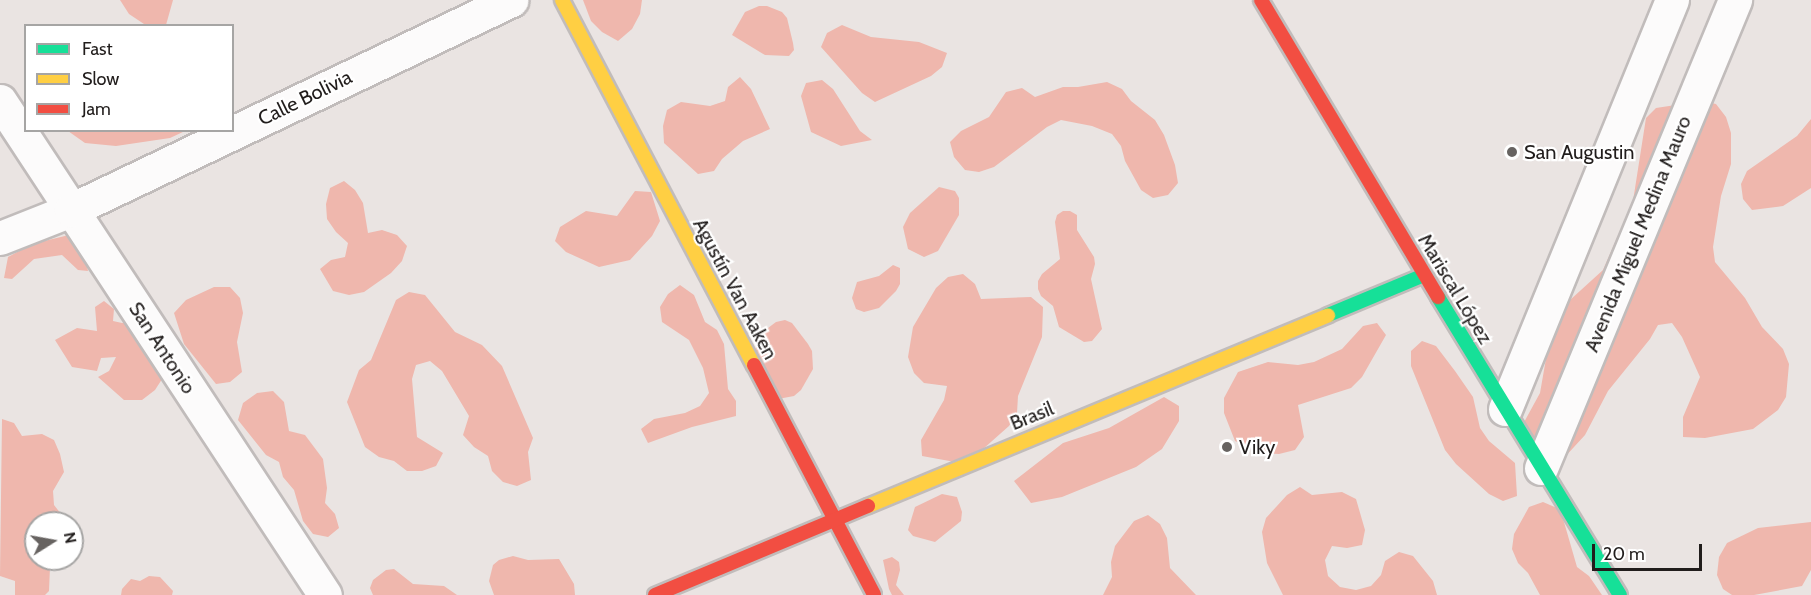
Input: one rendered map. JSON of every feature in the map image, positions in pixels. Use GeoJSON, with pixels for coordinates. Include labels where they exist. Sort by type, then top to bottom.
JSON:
{"type":"FeatureCollection","features":[{"type":"Feature","properties":{"kind":"street","name":"Calle Bolivia"},"geometry":{"type":"LineString","coordinates":[[0,238],[71,210],[511,0]]}},
{"type":"Feature","properties":{"kind":"street","name":"Agustín Van Aaken"},"geometry":{"type":"LineString","coordinates":[[562,0],[874,595]]}},
{"type":"Feature","properties":{"kind":"street","name":"Mariscal López"},"geometry":{"type":"LineString","coordinates":[[1261,0],[1424,275],[1620,595]]}},
{"type":"Feature","properties":{"kind":"street"},"geometry":{"type":"LineString","coordinates":[[1505,409],[1672,0]]}},
{"type":"Feature","properties":{"kind":"street","name":"Avenida Miguel Medina Mauro"},"geometry":{"type":"LineString","coordinates":[[1541,468],[1735,0]]}},
{"type":"Feature","properties":{"kind":"street","name":"San Antonio"},"geometry":{"type":"LineString","coordinates":[[0,101],[325,595]]}},
{"type":"Feature","properties":{"kind":"street","name":"Brasil"},"geometry":{"type":"LineString","coordinates":[[655,595],[1424,275]]}},
{"type":"Feature","properties":{"kind":"shaded area"},"geometry":{"type":"Polygon","coordinates":[[[120,0],[173,0],[166,24],[144,24],[129,14],[120,0]]]}},
{"type":"Feature","properties":{"kind":"shaded area"},"geometry":{"type":"Polygon","coordinates":[[[583,0],[642,0],[640,14],[632,29],[618,41],[602,32],[591,21],[583,0]]]}},
{"type":"Feature","properties":{"kind":"shaded area"},"geometry":{"type":"Polygon","coordinates":[[[759,6],[767,6],[782,12],[787,18],[794,50],[789,56],[765,55],[732,35],[745,12],[759,6]]]}},
{"type":"Feature","properties":{"kind":"shaded area"},"geometry":{"type":"Polygon","coordinates":[[[842,25],[871,37],[919,42],[947,53],[942,67],[931,76],[875,102],[862,93],[821,47],[827,33],[842,25]]]}},
{"type":"Feature","properties":{"kind":"shaded area"},"geometry":{"type":"Polygon","coordinates":[[[740,77],[751,89],[770,129],[743,141],[722,159],[714,171],[698,174],[664,143],[663,126],[667,110],[681,102],[710,106],[725,101],[728,87],[740,77]]]}},
{"type":"Feature","properties":{"kind":"shaded area"},"geometry":{"type":"Polygon","coordinates":[[[822,80],[833,89],[860,131],[872,140],[841,146],[811,132],[801,96],[806,83],[822,80]]]}},
{"type":"Feature","properties":{"kind":"shaded area"},"geometry":{"type":"Polygon","coordinates":[[[1107,82],[1122,89],[1131,101],[1155,120],[1164,135],[1175,165],[1178,183],[1168,195],[1153,198],[1141,190],[1125,161],[1121,146],[1112,134],[1092,126],[1061,120],[1047,127],[994,167],[979,172],[965,170],[954,157],[950,142],[961,131],[989,117],[1006,92],[1022,88],[1035,97],[1063,87],[1107,82]]]}},
{"type":"Feature","properties":{"kind":"shaded area"},"geometry":{"type":"Polygon","coordinates":[[[1702,101],[1716,104],[1726,117],[1731,133],[1731,164],[1721,196],[1713,247],[1715,262],[1745,298],[1762,327],[1783,349],[1789,364],[1786,397],[1778,410],[1753,429],[1705,438],[1683,437],[1683,417],[1700,377],[1682,337],[1672,323],[1658,325],[1650,339],[1608,391],[1585,435],[1563,459],[1549,463],[1523,424],[1540,393],[1547,353],[1546,337],[1559,310],[1603,270],[1633,201],[1646,118],[1656,108],[1702,101]]]}},
{"type":"Feature","properties":{"kind":"shaded area"},"geometry":{"type":"Polygon","coordinates":[[[1811,119],[1811,188],[1783,206],[1752,210],[1743,199],[1741,184],[1747,171],[1797,136],[1811,119]]]}},
{"type":"Feature","properties":{"kind":"shaded area"},"geometry":{"type":"Polygon","coordinates":[[[69,132],[183,132],[170,138],[116,146],[85,143],[69,132]]]}},
{"type":"Feature","properties":{"kind":"shaded area"},"geometry":{"type":"Polygon","coordinates":[[[344,181],[355,190],[363,203],[368,233],[382,230],[397,235],[407,246],[402,261],[391,273],[364,292],[349,295],[333,291],[320,269],[331,260],[345,257],[348,243],[327,219],[326,204],[330,188],[344,181]]]}},
{"type":"Feature","properties":{"kind":"shaded area"},"geometry":{"type":"Polygon","coordinates":[[[939,187],[955,191],[959,198],[959,215],[938,251],[924,257],[908,249],[903,227],[910,213],[939,187]]]}},
{"type":"Feature","properties":{"kind":"shaded area"},"geometry":{"type":"Polygon","coordinates":[[[635,191],[651,192],[660,221],[652,236],[630,260],[599,267],[566,252],[555,241],[560,227],[586,211],[617,216],[635,191]]]}},
{"type":"Feature","properties":{"kind":"shaded area"},"geometry":{"type":"Polygon","coordinates":[[[1063,211],[1070,211],[1077,215],[1077,230],[1094,257],[1095,264],[1091,279],[1102,329],[1092,341],[1084,342],[1059,327],[1053,306],[1041,296],[1038,289],[1038,281],[1042,274],[1060,259],[1055,222],[1057,215],[1063,211]]]}},
{"type":"Feature","properties":{"kind":"shaded area"},"geometry":{"type":"Polygon","coordinates":[[[69,235],[85,257],[88,271],[78,270],[62,255],[34,259],[12,279],[4,278],[8,257],[32,244],[69,235]]]}},
{"type":"Feature","properties":{"kind":"shaded area"},"geometry":{"type":"Polygon","coordinates":[[[893,265],[900,268],[900,284],[896,291],[879,308],[864,312],[856,309],[852,298],[857,282],[879,276],[893,265]]]}},
{"type":"Feature","properties":{"kind":"shaded area"},"geometry":{"type":"Polygon","coordinates":[[[963,274],[975,284],[981,299],[1031,297],[1043,307],[1042,337],[1018,396],[1017,413],[1009,426],[983,449],[955,462],[922,456],[921,440],[944,400],[947,386],[924,383],[914,373],[908,357],[913,327],[936,288],[948,277],[963,274]]]}},
{"type":"Feature","properties":{"kind":"shaded area"},"geometry":{"type":"Polygon","coordinates":[[[680,285],[694,295],[705,322],[717,330],[724,344],[728,389],[736,401],[736,416],[692,427],[648,443],[641,429],[654,419],[685,413],[700,406],[709,393],[703,368],[689,340],[662,322],[660,307],[668,294],[680,285]]]}},
{"type":"Feature","properties":{"kind":"shaded area"},"geometry":{"type":"Polygon","coordinates":[[[214,287],[230,287],[240,298],[243,313],[237,342],[242,372],[230,382],[216,384],[184,344],[174,313],[186,300],[214,287]]]}},
{"type":"Feature","properties":{"kind":"shaded area"},"geometry":{"type":"Polygon","coordinates":[[[409,292],[425,295],[455,332],[482,345],[502,366],[533,438],[528,452],[531,480],[517,486],[503,482],[492,471],[488,456],[474,447],[463,435],[469,416],[442,371],[430,361],[416,365],[412,379],[417,437],[443,453],[436,466],[422,471],[407,471],[394,461],[379,457],[365,447],[347,402],[359,370],[371,360],[396,300],[409,292]]]}},
{"type":"Feature","properties":{"kind":"shaded area"},"geometry":{"type":"Polygon","coordinates":[[[104,301],[114,309],[113,321],[122,323],[135,320],[164,376],[155,390],[142,400],[124,400],[98,377],[109,371],[116,357],[101,358],[97,371],[72,367],[55,340],[77,328],[97,331],[95,307],[104,301]]]}},
{"type":"Feature","properties":{"kind":"shaded area"},"geometry":{"type":"Polygon","coordinates":[[[785,320],[792,323],[812,351],[813,369],[801,390],[794,396],[778,399],[755,350],[764,331],[776,322],[785,320]]]}},
{"type":"Feature","properties":{"kind":"shaded area"},"geometry":{"type":"Polygon","coordinates":[[[1377,323],[1386,335],[1362,377],[1351,388],[1298,405],[1304,437],[1295,450],[1279,454],[1264,453],[1235,441],[1224,413],[1224,398],[1238,372],[1268,362],[1298,365],[1314,362],[1342,349],[1363,326],[1377,323]]]}},
{"type":"Feature","properties":{"kind":"shaded area"},"geometry":{"type":"Polygon","coordinates":[[[1422,341],[1436,346],[1473,397],[1480,428],[1489,441],[1515,463],[1517,496],[1503,501],[1489,494],[1456,464],[1445,450],[1411,366],[1411,351],[1422,341]]]}},
{"type":"Feature","properties":{"kind":"shaded area"},"geometry":{"type":"Polygon","coordinates":[[[273,391],[284,402],[289,431],[305,435],[323,459],[327,488],[325,503],[335,514],[339,528],[328,537],[313,534],[303,521],[294,490],[283,477],[279,462],[266,455],[238,420],[243,403],[257,393],[273,391]]]}},
{"type":"Feature","properties":{"kind":"shaded area"},"geometry":{"type":"Polygon","coordinates":[[[1164,397],[1179,406],[1179,421],[1162,449],[1136,467],[1062,497],[1031,503],[1014,481],[1063,443],[1109,428],[1164,397]]]}},
{"type":"Feature","properties":{"kind":"shaded area"},"geometry":{"type":"Polygon","coordinates":[[[2,419],[14,423],[22,436],[42,434],[54,440],[64,472],[53,491],[54,505],[59,511],[24,511],[24,571],[50,571],[49,591],[45,595],[15,595],[15,581],[0,576],[2,419]]]}},
{"type":"Feature","properties":{"kind":"shaded area"},"geometry":{"type":"Polygon","coordinates":[[[1300,487],[1312,495],[1342,492],[1356,499],[1365,530],[1362,545],[1347,548],[1332,546],[1325,560],[1328,576],[1340,587],[1356,590],[1371,586],[1381,575],[1385,561],[1399,552],[1413,556],[1433,581],[1437,595],[1283,595],[1267,563],[1262,532],[1266,518],[1287,495],[1300,487]]]}},
{"type":"Feature","properties":{"kind":"shaded area"},"geometry":{"type":"Polygon","coordinates":[[[942,494],[957,497],[962,512],[961,521],[935,542],[913,536],[908,530],[915,507],[942,494]]]}},
{"type":"Feature","properties":{"kind":"shaded area"},"geometry":{"type":"Polygon","coordinates":[[[1543,502],[1557,508],[1564,522],[1577,567],[1589,576],[1602,595],[1540,595],[1528,573],[1518,563],[1512,549],[1514,534],[1529,507],[1543,502]]]}},
{"type":"Feature","properties":{"kind":"shaded area"},"geometry":{"type":"Polygon","coordinates":[[[1148,515],[1160,524],[1167,538],[1170,568],[1196,595],[1103,595],[1112,577],[1111,562],[1115,546],[1134,521],[1148,515]]]}},
{"type":"Feature","properties":{"kind":"shaded area"},"geometry":{"type":"Polygon","coordinates":[[[1811,522],[1811,570],[1802,586],[1754,595],[1732,595],[1723,589],[1717,575],[1719,557],[1727,543],[1758,528],[1811,522]]]}},
{"type":"Feature","properties":{"kind":"shaded area"},"geometry":{"type":"Polygon","coordinates":[[[513,556],[528,560],[559,559],[574,584],[575,595],[494,595],[489,581],[493,565],[499,560],[513,556]]]}},
{"type":"Feature","properties":{"kind":"shaded area"},"geometry":{"type":"Polygon","coordinates":[[[892,557],[899,562],[900,570],[896,585],[904,595],[892,595],[889,589],[883,560],[892,557]]]}},
{"type":"Feature","properties":{"kind":"shaded area"},"geometry":{"type":"Polygon","coordinates":[[[394,569],[413,584],[444,586],[457,595],[373,595],[370,588],[373,580],[386,570],[394,569]]]}},
{"type":"Feature","properties":{"kind":"shaded area"},"geometry":{"type":"Polygon","coordinates":[[[149,576],[160,577],[173,591],[172,595],[121,595],[122,589],[131,579],[140,581],[149,576]]]}},
{"type":"Feature","properties":{"kind":"traffic: fast"},"geometry":{"type":"LineString","coordinates":[[1328,315],[1424,275]]}},
{"type":"Feature","properties":{"kind":"traffic: fast"},"geometry":{"type":"LineString","coordinates":[[1438,297],[1620,595]]}},
{"type":"Feature","properties":{"kind":"traffic: slow"},"geometry":{"type":"LineString","coordinates":[[562,0],[754,365]]}},
{"type":"Feature","properties":{"kind":"traffic: slow"},"geometry":{"type":"LineString","coordinates":[[868,506],[1328,315]]}},
{"type":"Feature","properties":{"kind":"traffic: jam"},"geometry":{"type":"LineString","coordinates":[[1261,0],[1438,297]]}},
{"type":"Feature","properties":{"kind":"traffic: jam"},"geometry":{"type":"LineString","coordinates":[[754,365],[874,595]]}},
{"type":"Feature","properties":{"kind":"traffic: jam"},"geometry":{"type":"LineString","coordinates":[[655,595],[868,506]]}},
{"type":"Feature","properties":{"kind":"place","name":"San Augustin"},"geometry":{"type":"Point","coordinates":[1512,152]}},
{"type":"Feature","properties":{"kind":"place","name":"Viky"},"geometry":{"type":"Point","coordinates":[1227,447]}}]}
